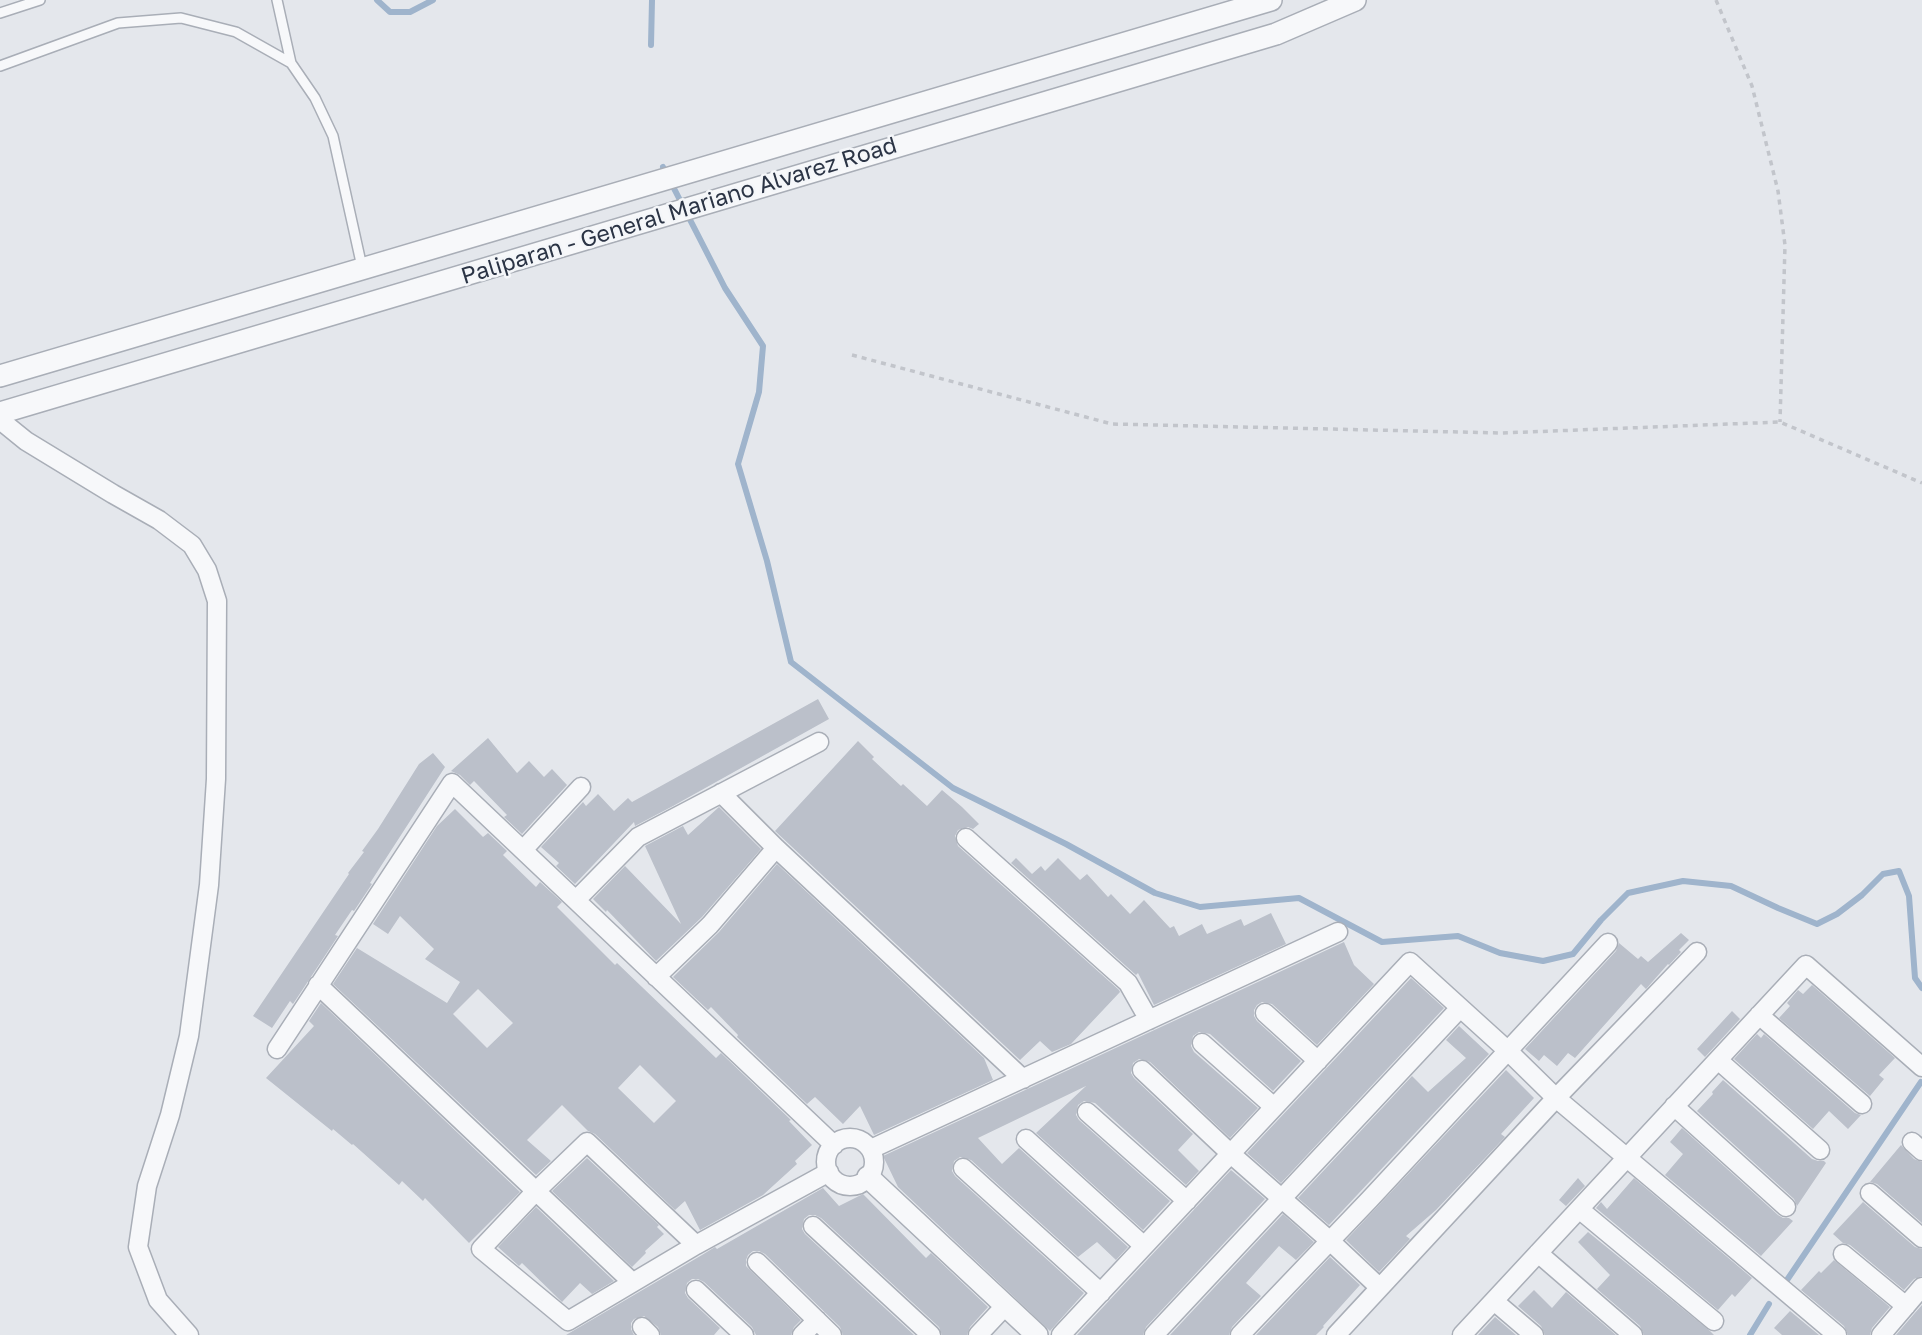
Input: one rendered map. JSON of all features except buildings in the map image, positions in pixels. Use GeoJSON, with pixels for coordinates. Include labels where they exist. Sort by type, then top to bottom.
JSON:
{"type":"FeatureCollection","features":[{"type":"Feature","properties":{"kind":"street","name":"Paliparan - General Mariano Alvarez Road"},"geometry":{"type":"LineString","coordinates":[[0,376],[1271,0]]}},
{"type":"Feature","properties":{"kind":"street","name":"Paliparan - General Mariano Alvarez Road"},"geometry":{"type":"LineString","coordinates":[[0,413],[1276,34],[1355,0]]}},
{"type":"Feature","properties":{"kind":"street"},"geometry":{"type":"LineString","coordinates":[[0,420],[26,440],[159,520],[192,545],[207,570],[217,601],[216,779],[209,885],[189,1036],[170,1115],[147,1186],[138,1247],[158,1300],[189,1335]]}},
{"type":"Feature","properties":{"kind":"street"},"geometry":{"type":"LineString","coordinates":[[576,900],[638,837],[819,742]]}},
{"type":"Feature","properties":{"kind":"street"},"geometry":{"type":"LineString","coordinates":[[277,1049],[452,783],[834,1145]]}},
{"type":"Feature","properties":{"kind":"street"},"geometry":{"type":"LineString","coordinates":[[523,850],[581,787]]}},
{"type":"Feature","properties":{"kind":"street"},"geometry":{"type":"LineString","coordinates":[[721,793],[776,848],[1023,1079]]}},
{"type":"Feature","properties":{"kind":"street"},"geometry":{"type":"LineString","coordinates":[[966,838],[1128,983],[1149,1020]]}},
{"type":"Feature","properties":{"kind":"street"},"geometry":{"type":"LineString","coordinates":[[656,977],[710,925],[776,848]]}},
{"type":"Feature","properties":{"kind":"street"},"geometry":{"type":"LineString","coordinates":[[871,1149],[1338,932]]}},
{"type":"Feature","properties":{"kind":"street"},"geometry":{"type":"LineString","coordinates":[[1240,1335],[1608,943]]}},
{"type":"Feature","properties":{"kind":"street"},"geometry":{"type":"LineString","coordinates":[[1336,1335],[1556,1098],[1697,952]]}},
{"type":"Feature","properties":{"kind":"street"},"geometry":{"type":"LineString","coordinates":[[1061,1335],[1410,962],[1556,1098],[1837,1335]]}},
{"type":"Feature","properties":{"kind":"street"},"geometry":{"type":"LineString","coordinates":[[1462,1335],[1806,965],[1922,1067]]}},
{"type":"Feature","properties":{"kind":"street"},"geometry":{"type":"LineString","coordinates":[[318,985],[632,1282]]}},
{"type":"Feature","properties":{"kind":"street"},"geometry":{"type":"LineString","coordinates":[[1154,1335],[1460,1008]]}},
{"type":"Feature","properties":{"kind":"street"},"geometry":{"type":"LineString","coordinates":[[1265,1013],[1318,1060]]}},
{"type":"Feature","properties":{"kind":"street"},"geometry":{"type":"LineString","coordinates":[[1759,1016],[1862,1104]]}},
{"type":"Feature","properties":{"kind":"street"},"geometry":{"type":"LineString","coordinates":[[1202,1043],[1274,1107]]}},
{"type":"Feature","properties":{"kind":"street"},"geometry":{"type":"LineString","coordinates":[[1718,1060],[1820,1150]]}},
{"type":"Feature","properties":{"kind":"street"},"geometry":{"type":"LineString","coordinates":[[1142,1070],[1379,1287]]}},
{"type":"Feature","properties":{"kind":"street"},"geometry":{"type":"LineString","coordinates":[[1674,1106],[1786,1207]]}},
{"type":"Feature","properties":{"kind":"street"},"geometry":{"type":"LineString","coordinates":[[1087,1112],[1186,1201]]}},
{"type":"Feature","properties":{"kind":"street"},"geometry":{"type":"LineString","coordinates":[[853,1139],[871,1149],[874,1164],[863,1182],[847,1186],[833,1179],[827,1158],[834,1145],[853,1139]]}},
{"type":"Feature","properties":{"kind":"street"},"geometry":{"type":"LineString","coordinates":[[1026,1139],[1144,1246]]}},
{"type":"Feature","properties":{"kind":"street"},"geometry":{"type":"LineString","coordinates":[[696,1245],[587,1142],[481,1249],[568,1321],[696,1245],[829,1172]]}},
{"type":"Feature","properties":{"kind":"street"},"geometry":{"type":"LineString","coordinates":[[963,1168],[1101,1293]]}},
{"type":"Feature","properties":{"kind":"street"},"geometry":{"type":"LineString","coordinates":[[868,1177],[1038,1335]]}},
{"type":"Feature","properties":{"kind":"street"},"geometry":{"type":"LineString","coordinates":[[1870,1194],[1922,1238]]}},
{"type":"Feature","properties":{"kind":"street"},"geometry":{"type":"LineString","coordinates":[[1579,1209],[1714,1321]]}},
{"type":"Feature","properties":{"kind":"street"},"geometry":{"type":"LineString","coordinates":[[813,1226],[931,1335]]}},
{"type":"Feature","properties":{"kind":"street"},"geometry":{"type":"LineString","coordinates":[[1538,1253],[1633,1335]]}},
{"type":"Feature","properties":{"kind":"street"},"geometry":{"type":"LineString","coordinates":[[1843,1254],[1906,1306]]}},
{"type":"Feature","properties":{"kind":"street"},"geometry":{"type":"LineString","coordinates":[[757,1262],[832,1335]]}},
{"type":"Feature","properties":{"kind":"street"},"geometry":{"type":"LineString","coordinates":[[1881,1335],[1922,1287]]}},
{"type":"Feature","properties":{"kind":"street"},"geometry":{"type":"LineString","coordinates":[[696,1290],[744,1335]]}},
{"type":"Feature","properties":{"kind":"street"},"geometry":{"type":"LineString","coordinates":[[1494,1301],[1534,1335]]}},
{"type":"Feature","properties":{"kind":"street"},"geometry":{"type":"LineString","coordinates":[[978,1335],[1006,1305]]}},
{"type":"Feature","properties":{"kind":"street"},"geometry":{"type":"LineString","coordinates":[[802,1335],[817,1320]]}},
{"type":"Feature","properties":{"kind":"lane"},"geometry":{"type":"LineString","coordinates":[[0,13],[40,0]]}},
{"type":"Feature","properties":{"kind":"lane"},"geometry":{"type":"LineString","coordinates":[[277,0],[291,63],[315,98],[333,136],[362,269]]}},
{"type":"Feature","properties":{"kind":"lane"},"geometry":{"type":"LineString","coordinates":[[0,66],[118,23],[181,18],[236,32],[291,63]]}},
{"type":"Feature","properties":{"kind":"path"},"geometry":{"type":"LineString","coordinates":[[1716,0],[1752,86],[1778,191],[1785,246],[1780,422]]}},
{"type":"Feature","properties":{"kind":"path"},"geometry":{"type":"LineString","coordinates":[[852,355],[1112,424],[1502,433],[1780,422],[1922,483]]}},
{"type":"Feature","properties":{"kind":"waterway"},"geometry":{"type":"LineString","coordinates":[[377,0],[390,12],[410,12],[433,0]]}},
{"type":"Feature","properties":{"kind":"waterway"},"geometry":{"type":"LineString","coordinates":[[651,45],[652,0]]}},
{"type":"Feature","properties":{"kind":"waterway"},"geometry":{"type":"LineString","coordinates":[[663,167],[725,288],[763,346],[759,392],[738,464],[767,561],[791,662],[953,788],[1066,844],[1155,893],[1200,907],[1299,898],[1382,942],[1458,936],[1500,953],[1543,961],[1573,954],[1628,893],[1683,881],[1731,886],[1817,924],[1837,914],[1883,874],[1899,871],[1909,896],[1915,978],[1922,988]]}},
{"type":"Feature","properties":{"kind":"waterway"},"geometry":{"type":"LineString","coordinates":[[1787,1280],[1921,1082]]}},
{"type":"Feature","properties":{"kind":"waterway"},"geometry":{"type":"LineString","coordinates":[[1750,1335],[1769,1304]]}}]}
